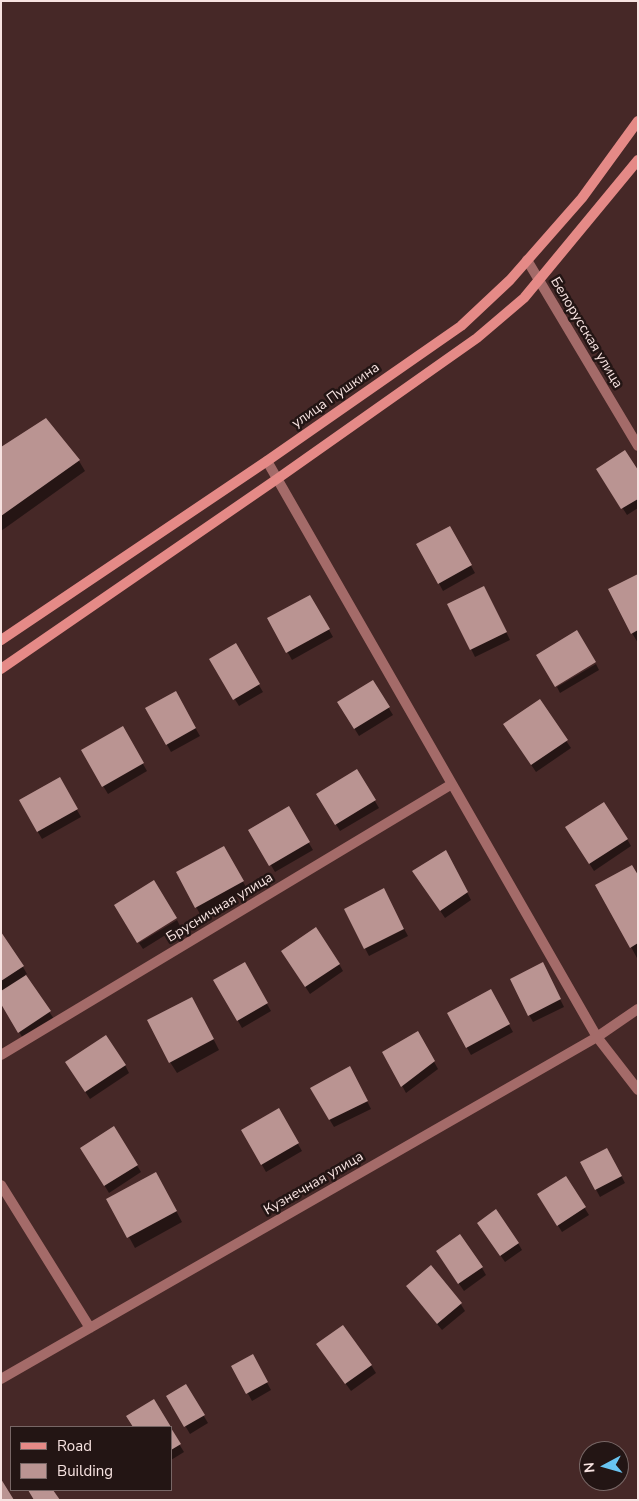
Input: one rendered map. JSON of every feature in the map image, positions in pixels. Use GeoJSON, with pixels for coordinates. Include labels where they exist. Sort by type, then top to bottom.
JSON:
{"type":"FeatureCollection","features":[{"type":"Feature","properties":{"kind":"street","name":"улица Пушкина"},"geometry":{"type":"LineString","coordinates":[[1,640],[267,461],[461,326],[510,280],[582,198],[638,121]]}},
{"type":"Feature","properties":{"kind":"street"},"geometry":{"type":"LineString","coordinates":[[1,669],[277,479],[477,338],[524,298],[638,160]]}},
{"type":"Feature","properties":{"kind":"street","name":"Белорусская улица"},"geometry":{"type":"LineString","coordinates":[[527,260],[638,446]]}},
{"type":"Feature","properties":{"kind":"street"},"geometry":{"type":"LineString","coordinates":[[267,461],[596,1037],[638,1090]]}},
{"type":"Feature","properties":{"kind":"street","name":"Брусничная улица"},"geometry":{"type":"LineString","coordinates":[[1,1055],[452,784]]}},
{"type":"Feature","properties":{"kind":"street","name":"Кузнечная улица"},"geometry":{"type":"LineString","coordinates":[[1,1379],[596,1037],[638,1009]]}},
{"type":"Feature","properties":{"kind":"street"},"geometry":{"type":"LineString","coordinates":[[1,1185],[90,1328]]}},
{"type":"Feature","properties":{"kind":"building"},"geometry":{"type":"Polygon","coordinates":[[[46,418],[80,460],[1,516],[1,447],[46,418]]]}},
{"type":"Feature","properties":{"kind":"building"},"geometry":{"type":"Polygon","coordinates":[[[625,450],[638,470],[638,499],[621,509],[596,469],[625,450]]]}},
{"type":"Feature","properties":{"kind":"building"},"geometry":{"type":"Polygon","coordinates":[[[450,526],[472,565],[438,584],[416,544],[450,526]]]}},
{"type":"Feature","properties":{"kind":"building"},"geometry":{"type":"Polygon","coordinates":[[[638,574],[638,630],[631,634],[608,589],[638,574]]]}},
{"type":"Feature","properties":{"kind":"building"},"geometry":{"type":"Polygon","coordinates":[[[484,586],[507,632],[470,650],[447,604],[484,586]]]}},
{"type":"Feature","properties":{"kind":"building"},"geometry":{"type":"Polygon","coordinates":[[[310,595],[330,629],[286,653],[267,618],[310,595]]]}},
{"type":"Feature","properties":{"kind":"building"},"geometry":{"type":"Polygon","coordinates":[[[577,630],[596,662],[555,687],[536,655],[577,630]]]}},
{"type":"Feature","properties":{"kind":"building"},"geometry":{"type":"Polygon","coordinates":[[[236,643],[260,684],[233,700],[209,659],[236,643]]]}},
{"type":"Feature","properties":{"kind":"building"},"geometry":{"type":"Polygon","coordinates":[[[373,680],[390,707],[354,729],[337,702],[373,680]]]}},
{"type":"Feature","properties":{"kind":"building"},"geometry":{"type":"Polygon","coordinates":[[[176,691],[196,728],[166,745],[145,708],[176,691]]]}},
{"type":"Feature","properties":{"kind":"building"},"geometry":{"type":"Polygon","coordinates":[[[540,699],[568,740],[531,765],[503,724],[540,699]]]}},
{"type":"Feature","properties":{"kind":"building"},"geometry":{"type":"Polygon","coordinates":[[[123,726],[144,763],[102,787],[81,750],[123,726]]]}},
{"type":"Feature","properties":{"kind":"building"},"geometry":{"type":"Polygon","coordinates":[[[357,769],[376,800],[335,825],[316,794],[357,769]]]}},
{"type":"Feature","properties":{"kind":"building"},"geometry":{"type":"Polygon","coordinates":[[[60,777],[78,809],[37,832],[19,800],[60,777]]]}},
{"type":"Feature","properties":{"kind":"building"},"geometry":{"type":"Polygon","coordinates":[[[604,802],[628,839],[589,864],[565,827],[604,802]]]}},
{"type":"Feature","properties":{"kind":"building"},"geometry":{"type":"Polygon","coordinates":[[[289,806],[310,842],[269,866],[248,830],[289,806]]]}},
{"type":"Feature","properties":{"kind":"building"},"geometry":{"type":"Polygon","coordinates":[[[224,846],[244,881],[195,908],[176,872],[224,846]]]}},
{"type":"Feature","properties":{"kind":"building"},"geometry":{"type":"Polygon","coordinates":[[[446,850],[468,892],[440,911],[412,871],[446,850]]]}},
{"type":"Feature","properties":{"kind":"building"},"geometry":{"type":"Polygon","coordinates":[[[632,865],[638,875],[638,943],[630,948],[595,885],[632,865]]]}},
{"type":"Feature","properties":{"kind":"building"},"geometry":{"type":"Polygon","coordinates":[[[154,880],[177,918],[137,943],[114,905],[154,880]]]}},
{"type":"Feature","properties":{"kind":"building"},"geometry":{"type":"Polygon","coordinates":[[[384,888],[404,929],[364,949],[344,909],[384,888]]]}},
{"type":"Feature","properties":{"kind":"building"},"geometry":{"type":"Polygon","coordinates":[[[316,927],[340,964],[305,987],[281,951],[316,927]]]}},
{"type":"Feature","properties":{"kind":"building"},"geometry":{"type":"Polygon","coordinates":[[[1,932],[24,966],[1,981],[1,932]]]}},
{"type":"Feature","properties":{"kind":"building"},"geometry":{"type":"Polygon","coordinates":[[[245,962],[268,1003],[237,1021],[213,980],[245,962]]]}},
{"type":"Feature","properties":{"kind":"building"},"geometry":{"type":"Polygon","coordinates":[[[543,962],[561,999],[528,1016],[510,979],[543,962]]]}},
{"type":"Feature","properties":{"kind":"building"},"geometry":{"type":"Polygon","coordinates":[[[26,975],[51,1011],[18,1033],[1,1004],[1,991],[26,975]]]}},
{"type":"Feature","properties":{"kind":"building"},"geometry":{"type":"Polygon","coordinates":[[[491,989],[510,1024],[466,1048],[447,1013],[491,989]]]}},
{"type":"Feature","properties":{"kind":"building"},"geometry":{"type":"Polygon","coordinates":[[[192,997],[214,1039],[169,1063],[147,1020],[192,997]]]}},
{"type":"Feature","properties":{"kind":"building"},"geometry":{"type":"Polygon","coordinates":[[[418,1031],[435,1061],[401,1087],[382,1052],[418,1031]]]}},
{"type":"Feature","properties":{"kind":"building"},"geometry":{"type":"Polygon","coordinates":[[[106,1035],[126,1065],[85,1092],[65,1062],[106,1035]]]}},
{"type":"Feature","properties":{"kind":"building"},"geometry":{"type":"Polygon","coordinates":[[[350,1066],[368,1101],[329,1120],[310,1088],[350,1066]]]}},
{"type":"Feature","properties":{"kind":"building"},"geometry":{"type":"Polygon","coordinates":[[[279,1108],[299,1143],[261,1165],[241,1130],[279,1108]]]}},
{"type":"Feature","properties":{"kind":"building"},"geometry":{"type":"Polygon","coordinates":[[[114,1126],[138,1165],[104,1186],[80,1148],[114,1126]]]}},
{"type":"Feature","properties":{"kind":"building"},"geometry":{"type":"Polygon","coordinates":[[[607,1148],[622,1176],[595,1190],[580,1162],[607,1148]]]}},
{"type":"Feature","properties":{"kind":"building"},"geometry":{"type":"Polygon","coordinates":[[[156,1172],[177,1211],[127,1238],[106,1199],[156,1172]]]}},
{"type":"Feature","properties":{"kind":"building"},"geometry":{"type":"Polygon","coordinates":[[[566,1176],[586,1207],[557,1226],[537,1194],[566,1176]]]}},
{"type":"Feature","properties":{"kind":"building"},"geometry":{"type":"Polygon","coordinates":[[[496,1209],[519,1243],[500,1256],[477,1223],[496,1209]]]}},
{"type":"Feature","properties":{"kind":"building"},"geometry":{"type":"Polygon","coordinates":[[[460,1234],[483,1267],[458,1284],[436,1251],[460,1234]]]}},
{"type":"Feature","properties":{"kind":"building"},"geometry":{"type":"Polygon","coordinates":[[[431,1265],[462,1303],[437,1324],[406,1286],[431,1265]]]}},
{"type":"Feature","properties":{"kind":"building"},"geometry":{"type":"Polygon","coordinates":[[[343,1325],[372,1365],[345,1384],[316,1344],[343,1325]]]}},
{"type":"Feature","properties":{"kind":"building"},"geometry":{"type":"Polygon","coordinates":[[[253,1354],[268,1382],[246,1394],[231,1366],[253,1354]]]}},
{"type":"Feature","properties":{"kind":"building"},"geometry":{"type":"Polygon","coordinates":[[[186,1384],[205,1415],[184,1427],[166,1396],[186,1384]]]}},
{"type":"Feature","properties":{"kind":"building"},"geometry":{"type":"Polygon","coordinates":[[[154,1399],[170,1426],[132,1426],[126,1416],[154,1399]]]}},
{"type":"Feature","properties":{"kind":"building"},"geometry":{"type":"Polygon","coordinates":[[[172,1430],[181,1444],[172,1449],[172,1430]]]}},
{"type":"Feature","properties":{"kind":"building"},"geometry":{"type":"Polygon","coordinates":[[[1,1479],[14,1500],[1,1500],[1,1479]]]}},
{"type":"Feature","properties":{"kind":"building"},"geometry":{"type":"Polygon","coordinates":[[[29,1491],[54,1491],[60,1500],[34,1500],[29,1491]]]}}]}
